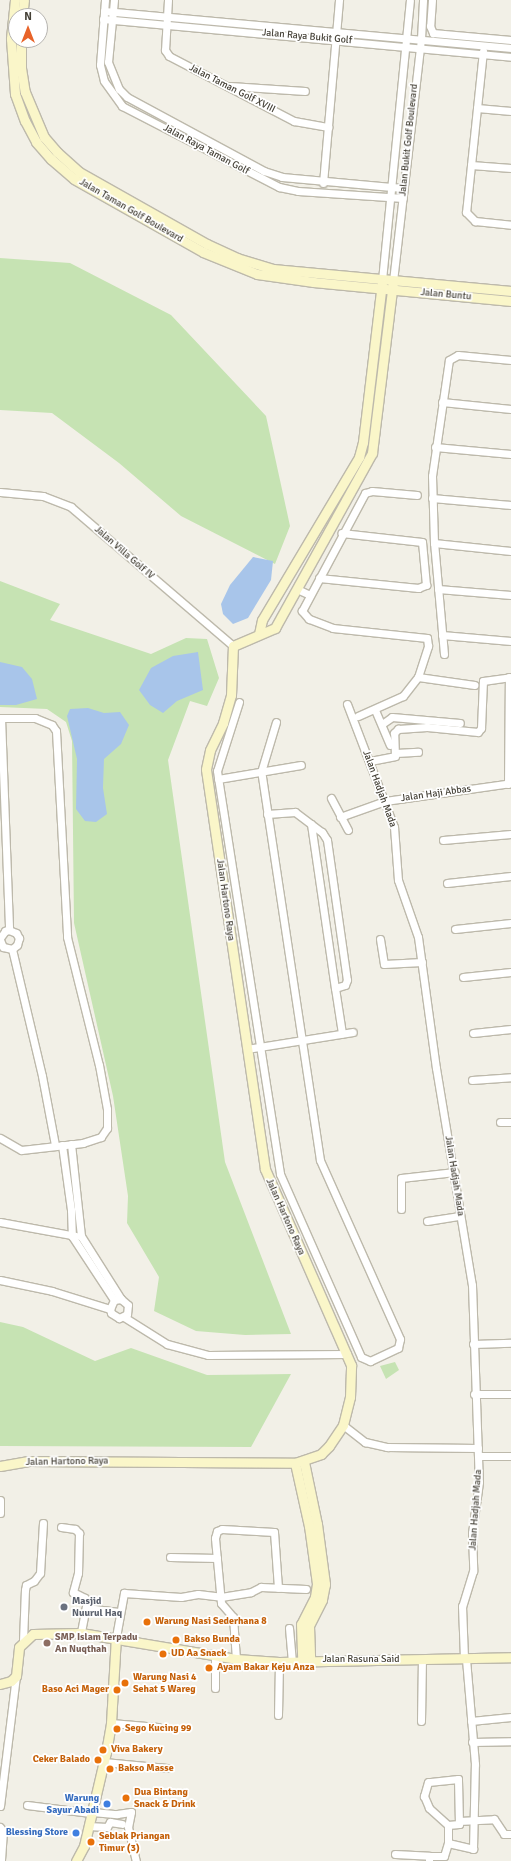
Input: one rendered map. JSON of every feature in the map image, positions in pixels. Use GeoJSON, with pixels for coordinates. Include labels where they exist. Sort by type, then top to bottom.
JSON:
{"type":"FeatureCollection","features":[{"type":"Feature","properties":{"kind":"street","name":"Jalan Raya Taman Golf"},"geometry":{"type":"LineString","coordinates":[[105,0],[101,70],[108,88],[122,106],[279,187],[327,193],[403,198]]}},
{"type":"Feature","properties":{"kind":"street","name":"Jalan Raya Taman Golf"},"geometry":{"type":"LineString","coordinates":[[114,0],[108,62],[119,89],[127,97],[264,171],[288,178],[325,183],[404,188]]}},
{"type":"Feature","properties":{"kind":"street","name":"Jalan Taman Golf XVIII"},"geometry":{"type":"LineString","coordinates":[[168,0],[165,50],[169,56],[294,121],[328,127]]}},
{"type":"Feature","properties":{"kind":"street"},"geometry":{"type":"LineString","coordinates":[[327,193],[325,183],[328,127],[339,0]]}},
{"type":"Feature","properties":{"kind":"street","name":"Jalan Bukit Golf Boulevard"},"geometry":{"type":"LineString","coordinates":[[381,284],[410,0]]}},
{"type":"Feature","properties":{"kind":"street","name":"Jalan Bukit Golf Boulevard"},"geometry":{"type":"LineString","coordinates":[[393,285],[421,39],[423,0]]}},
{"type":"Feature","properties":{"kind":"street"},"geometry":{"type":"LineString","coordinates":[[432,0],[430,26],[433,33],[511,40]]}},
{"type":"Feature","properties":{"kind":"street","name":"Jalan Raya Bukit Golf"},"geometry":{"type":"LineString","coordinates":[[104,11],[511,48]]}},
{"type":"Feature","properties":{"kind":"street","name":"Jalan Raya Bukit Golf"},"geometry":{"type":"LineString","coordinates":[[103,20],[336,39],[511,57]]}},
{"type":"Feature","properties":{"kind":"street"},"geometry":{"type":"LineString","coordinates":[[483,45],[466,207],[468,216],[475,221],[511,225]]}},
{"type":"Feature","properties":{"kind":"street","name":"Jalan Taman Golf Boulevard"},"geometry":{"type":"LineString","coordinates":[[14,48],[12,67],[15,94],[25,121],[36,142],[51,159],[74,179],[203,252],[234,267],[272,277],[381,284]]}},
{"type":"Feature","properties":{"kind":"street","name":"Jalan Taman Golf Boulevard"},"geometry":{"type":"LineString","coordinates":[[21,48],[21,68],[25,92],[34,117],[44,137],[79,172],[237,258],[273,269],[381,284]]}},
{"type":"Feature","properties":{"kind":"street"},"geometry":{"type":"LineString","coordinates":[[225,86],[305,91]]}},
{"type":"Feature","properties":{"kind":"street"},"geometry":{"type":"LineString","coordinates":[[477,108],[511,111]]}},
{"type":"Feature","properties":{"kind":"street"},"geometry":{"type":"LineString","coordinates":[[471,165],[511,168]]}},
{"type":"Feature","properties":{"kind":"street"},"geometry":{"type":"LineString","coordinates":[[346,184],[346,194]]}},
{"type":"Feature","properties":{"kind":"street"},"geometry":{"type":"LineString","coordinates":[[259,634],[262,620],[361,450],[381,284]]}},
{"type":"Feature","properties":{"kind":"street","name":"Jalan Buntu"},"geometry":{"type":"LineString","coordinates":[[381,284],[511,291]]}},
{"type":"Feature","properties":{"kind":"street"},"geometry":{"type":"LineString","coordinates":[[233,646],[275,628],[372,453],[393,285]]}},
{"type":"Feature","properties":{"kind":"street","name":"Jalan Buntu"},"geometry":{"type":"LineString","coordinates":[[393,285],[511,301]]}},
{"type":"Feature","properties":{"kind":"street"},"geometry":{"type":"LineString","coordinates":[[444,654],[434,543],[432,498],[435,447],[449,360],[458,355],[511,360]]}},
{"type":"Feature","properties":{"kind":"street"},"geometry":{"type":"LineString","coordinates":[[442,402],[511,409]]}},
{"type":"Feature","properties":{"kind":"street"},"geometry":{"type":"LineString","coordinates":[[435,447],[511,454]]}},
{"type":"Feature","properties":{"kind":"street","name":"Jalan Villa Golf IV"},"geometry":{"type":"LineString","coordinates":[[0,492],[43,496],[71,508],[233,646]]}},
{"type":"Feature","properties":{"kind":"street"},"geometry":{"type":"LineString","coordinates":[[358,716],[394,702],[403,696],[418,677],[428,646],[426,637],[337,629],[325,626],[302,614],[342,532],[366,492],[417,495]]}},
{"type":"Feature","properties":{"kind":"street"},"geometry":{"type":"LineString","coordinates":[[432,498],[511,505]]}},
{"type":"Feature","properties":{"kind":"street"},"geometry":{"type":"LineString","coordinates":[[318,526],[328,532]]}},
{"type":"Feature","properties":{"kind":"street"},"geometry":{"type":"LineString","coordinates":[[319,578],[418,588],[426,585],[422,542],[342,532]]}},
{"type":"Feature","properties":{"kind":"street"},"geometry":{"type":"LineString","coordinates":[[434,543],[511,551]]}},
{"type":"Feature","properties":{"kind":"street"},"geometry":{"type":"LineString","coordinates":[[297,589],[310,595]]}},
{"type":"Feature","properties":{"kind":"street"},"geometry":{"type":"LineString","coordinates":[[438,589],[511,595]]}},
{"type":"Feature","properties":{"kind":"street"},"geometry":{"type":"LineString","coordinates":[[442,635],[511,641]]}},
{"type":"Feature","properties":{"kind":"street","name":"Jalan Hartono Raya"},"geometry":{"type":"LineString","coordinates":[[0,1466],[36,1461],[300,1462],[321,1454],[342,1425],[351,1378],[347,1354],[267,1176],[206,769],[210,750],[223,723],[231,695],[233,646]]}},
{"type":"Feature","properties":{"kind":"street"},"geometry":{"type":"LineString","coordinates":[[418,677],[474,685]]}},
{"type":"Feature","properties":{"kind":"street"},"geometry":{"type":"LineString","coordinates":[[396,753],[394,733],[398,729],[427,727],[472,733],[479,731],[483,681],[510,677],[509,784]]}},
{"type":"Feature","properties":{"kind":"street"},"geometry":{"type":"LineString","coordinates":[[239,702],[217,766],[218,779],[281,1180],[361,1357],[370,1361],[398,1348],[400,1339],[321,1168],[261,772],[276,722]]}},
{"type":"Feature","properties":{"kind":"street"},"geometry":{"type":"LineString","coordinates":[[392,717],[394,702]]}},
{"type":"Feature","properties":{"kind":"street","name":"Jalan Hadjah Mada"},"geometry":{"type":"LineString","coordinates":[[347,704],[370,761],[395,834],[398,880],[416,925],[436,1068],[455,1172],[460,1216],[474,1299],[474,1394],[479,1482],[472,1534],[473,1571],[462,1606],[474,1764],[472,1850],[448,1843]]}},
{"type":"Feature","properties":{"kind":"street"},"geometry":{"type":"LineString","coordinates":[[375,710],[390,745]]}},
{"type":"Feature","properties":{"kind":"street"},"geometry":{"type":"LineString","coordinates":[[382,724],[392,717],[460,723]]}},
{"type":"Feature","properties":{"kind":"street"},"geometry":{"type":"LineString","coordinates":[[0,1138],[22,1150],[71,1144],[101,1137],[107,1128],[106,1109],[68,937],[56,731],[52,725],[35,718],[0,718],[9,930]]}},
{"type":"Feature","properties":{"kind":"street"},"geometry":{"type":"LineString","coordinates":[[370,761],[394,756],[396,753],[418,752]]}},
{"type":"Feature","properties":{"kind":"street"},"geometry":{"type":"LineString","coordinates":[[218,779],[301,765]]}},
{"type":"Feature","properties":{"kind":"street","name":"Jalan Haji Abbas"},"geometry":{"type":"LineString","coordinates":[[340,817],[384,801],[509,784]]}},
{"type":"Feature","properties":{"kind":"street"},"geometry":{"type":"LineString","coordinates":[[331,798],[348,830]]}},
{"type":"Feature","properties":{"kind":"street"},"geometry":{"type":"LineString","coordinates":[[267,814],[293,811],[325,836],[347,980],[345,985],[335,988]]}},
{"type":"Feature","properties":{"kind":"street"},"geometry":{"type":"LineString","coordinates":[[311,824],[342,1033]]}},
{"type":"Feature","properties":{"kind":"street"},"geometry":{"type":"LineString","coordinates":[[443,840],[511,834]]}},
{"type":"Feature","properties":{"kind":"street"},"geometry":{"type":"LineString","coordinates":[[446,883],[511,876]]}},
{"type":"Feature","properties":{"kind":"street"},"geometry":{"type":"LineString","coordinates":[[455,929],[511,923]]}},
{"type":"Feature","properties":{"kind":"street"},"geometry":{"type":"LineString","coordinates":[[9,930],[16,932],[19,938],[17,945],[12,949],[3,947],[0,939],[5,931],[9,930]]}},
{"type":"Feature","properties":{"kind":"street"},"geometry":{"type":"LineString","coordinates":[[380,939],[384,964],[422,962]]}},
{"type":"Feature","properties":{"kind":"street"},"geometry":{"type":"LineString","coordinates":[[12,949],[58,1145],[71,1210],[72,1236],[118,1300],[128,1305],[129,1310],[124,1317]]}},
{"type":"Feature","properties":{"kind":"street"},"geometry":{"type":"LineString","coordinates":[[463,977],[511,972]]}},
{"type":"Feature","properties":{"kind":"street"},"geometry":{"type":"LineString","coordinates":[[473,1033],[511,1029]]}},
{"type":"Feature","properties":{"kind":"street"},"geometry":{"type":"LineString","coordinates":[[247,1049],[353,1032]]}},
{"type":"Feature","properties":{"kind":"street"},"geometry":{"type":"LineString","coordinates":[[472,1080],[511,1077]]}},
{"type":"Feature","properties":{"kind":"street"},"geometry":{"type":"LineString","coordinates":[[500,1122],[511,1122]]}},
{"type":"Feature","properties":{"kind":"street"},"geometry":{"type":"LineString","coordinates":[[71,1144],[81,1236],[118,1300]]}},
{"type":"Feature","properties":{"kind":"street"},"geometry":{"type":"LineString","coordinates":[[401,1209],[401,1178],[455,1172]]}},
{"type":"Feature","properties":{"kind":"street"},"geometry":{"type":"LineString","coordinates":[[428,1221],[460,1216]]}},
{"type":"Feature","properties":{"kind":"street"},"geometry":{"type":"LineString","coordinates":[[0,1222],[72,1236],[81,1236]]}},
{"type":"Feature","properties":{"kind":"street"},"geometry":{"type":"LineString","coordinates":[[0,1280],[52,1291],[110,1309],[114,1317],[124,1317],[166,1344],[208,1355],[347,1354]]}},
{"type":"Feature","properties":{"kind":"street"},"geometry":{"type":"LineString","coordinates":[[110,1309],[118,1300]]}},
{"type":"Feature","properties":{"kind":"street"},"geometry":{"type":"LineString","coordinates":[[473,1344],[511,1343]]}},
{"type":"Feature","properties":{"kind":"street"},"geometry":{"type":"LineString","coordinates":[[474,1394],[511,1394]]}},
{"type":"Feature","properties":{"kind":"street"},"geometry":{"type":"LineString","coordinates":[[342,1425],[365,1442],[387,1447],[478,1452],[511,1456]]}},
{"type":"Feature","properties":{"kind":"street"},"geometry":{"type":"LineString","coordinates":[[300,1462],[317,1584],[315,1596],[301,1624],[306,1661]]}},
{"type":"Feature","properties":{"kind":"street"},"geometry":{"type":"LineString","coordinates":[[0,1500],[0,1513]]}},
{"type":"Feature","properties":{"kind":"street"},"geometry":{"type":"LineString","coordinates":[[0,1806],[19,1647],[23,1641],[24,1590],[26,1585],[34,1580],[40,1572],[43,1523]]}},
{"type":"Feature","properties":{"kind":"street"},"geometry":{"type":"LineString","coordinates":[[61,1528],[75,1529],[79,1533],[78,1573],[73,1592],[87,1599],[81,1633]]}},
{"type":"Feature","properties":{"kind":"street"},"geometry":{"type":"LineString","coordinates":[[236,1659],[233,1619],[224,1609],[221,1597],[215,1538],[220,1529],[274,1532],[278,1588]]}},
{"type":"Feature","properties":{"kind":"street"},"geometry":{"type":"LineString","coordinates":[[170,1557],[217,1558]]}},
{"type":"Feature","properties":{"kind":"street"},"geometry":{"type":"LineString","coordinates":[[76,1861],[84,1846],[104,1762],[111,1723],[116,1637],[119,1612],[124,1593],[181,1597],[198,1594],[221,1597],[251,1592],[258,1588],[306,1589]]}},
{"type":"Feature","properties":{"kind":"street"},"geometry":{"type":"LineString","coordinates":[[86,1608],[119,1612]]}},
{"type":"Feature","properties":{"kind":"street"},"geometry":{"type":"LineString","coordinates":[[289,1628],[292,1661]]}},
{"type":"Feature","properties":{"kind":"street","name":"Jalan Rasuna Said"},"geometry":{"type":"LineString","coordinates":[[23,1641],[33,1634],[81,1633],[116,1637],[236,1659],[279,1662],[511,1657]]}},
{"type":"Feature","properties":{"kind":"street"},"geometry":{"type":"LineString","coordinates":[[215,1655],[215,1688]]}},
{"type":"Feature","properties":{"kind":"street"},"geometry":{"type":"LineString","coordinates":[[421,1721],[422,1660]]}},
{"type":"Feature","properties":{"kind":"street"},"geometry":{"type":"LineString","coordinates":[[278,1715],[279,1662]]}},
{"type":"Feature","properties":{"kind":"street"},"geometry":{"type":"LineString","coordinates":[[0,1684],[11,1681],[16,1676]]}},
{"type":"Feature","properties":{"kind":"street"},"geometry":{"type":"LineString","coordinates":[[471,1721],[511,1717]]}},
{"type":"Feature","properties":{"kind":"street"},"geometry":{"type":"LineString","coordinates":[[111,1723],[158,1727]]}},
{"type":"Feature","properties":{"kind":"street"},"geometry":{"type":"LineString","coordinates":[[472,1742],[511,1741]]}},
{"type":"Feature","properties":{"kind":"street"},"geometry":{"type":"LineString","coordinates":[[104,1762],[167,1768]]}},
{"type":"Feature","properties":{"kind":"street"},"geometry":{"type":"LineString","coordinates":[[458,1779],[459,1825],[448,1824],[429,1808],[424,1796],[428,1782],[458,1779]]}},
{"type":"Feature","properties":{"kind":"street"},"geometry":{"type":"LineString","coordinates":[[27,1805],[117,1814],[131,1812],[128,1827],[136,1861]]}},
{"type":"Feature","properties":{"kind":"street"},"geometry":{"type":"LineString","coordinates":[[459,1821],[494,1819],[504,1834],[511,1834]]}},
{"type":"Feature","properties":{"kind":"street"},"geometry":{"type":"LineString","coordinates":[[88,1826],[107,1827],[110,1822],[122,1824]]}},
{"type":"Feature","properties":{"kind":"street"},"geometry":{"type":"LineString","coordinates":[[396,1854],[429,1858],[444,1856],[448,1843],[448,1824]]}},
{"type":"Feature","properties":{"kind":"street"},"geometry":{"type":"LineString","coordinates":[[0,1827],[3,1831],[1,1860]]}},
{"type":"Feature","properties":{"kind":"green space"},"geometry":{"type":"Polygon","coordinates":[[[0,258],[70,263],[171,315],[266,416],[290,526],[275,564],[181,516],[119,463],[52,413],[0,410],[0,258]]]}},
{"type":"Feature","properties":{"kind":"green space"},"geometry":{"type":"Polygon","coordinates":[[[0,581],[60,604],[50,620],[151,654],[186,638],[207,639],[219,678],[207,706],[190,701],[168,760],[225,1162],[291,1334],[245,1335],[196,1331],[154,1311],[159,1277],[127,1223],[128,1196],[113,1096],[74,923],[72,741],[66,722],[47,709],[0,707],[0,581]]]}},
{"type":"Feature","properties":{"kind":"green space"},"geometry":{"type":"Polygon","coordinates":[[[0,1322],[23,1327],[95,1361],[131,1348],[207,1375],[291,1374],[251,1447],[0,1446],[0,1322]]]}},
{"type":"Feature","properties":{"kind":"green space"},"geometry":{"type":"Polygon","coordinates":[[[395,1362],[399,1370],[386,1379],[380,1366],[395,1362]]]}},
{"type":"Feature","properties":{"kind":"water"},"geometry":{"type":"Polygon","coordinates":[[[253,557],[273,561],[271,580],[248,618],[233,624],[223,614],[221,604],[230,585],[253,557]]]}},
{"type":"Feature","properties":{"kind":"water"},"geometry":{"type":"Polygon","coordinates":[[[198,652],[203,690],[177,701],[163,713],[150,705],[139,690],[151,668],[173,656],[198,652]]]}},
{"type":"Feature","properties":{"kind":"water"},"geometry":{"type":"Polygon","coordinates":[[[0,662],[22,667],[32,679],[37,699],[16,705],[0,705],[0,662]]]}},
{"type":"Feature","properties":{"kind":"water"},"geometry":{"type":"Polygon","coordinates":[[[88,708],[104,713],[120,712],[129,725],[121,744],[104,759],[103,788],[107,814],[96,822],[85,821],[76,809],[77,759],[67,716],[70,709],[88,708]]]}},
{"type":"Feature","properties":{"kind":"place","name":"Masjid Nuurul Haq"},"geometry":{"type":"Point","coordinates":[64,1607]}},
{"type":"Feature","properties":{"kind":"place","name":"Warung Nasi Sederhana 8"},"geometry":{"type":"Point","coordinates":[147,1622]}},
{"type":"Feature","properties":{"kind":"place","name":"Bakso Bunda"},"geometry":{"type":"Point","coordinates":[176,1640]}},
{"type":"Feature","properties":{"kind":"place","name":"SMP Islam Terpadu An Nuqthah"},"geometry":{"type":"Point","coordinates":[47,1643]}},
{"type":"Feature","properties":{"kind":"place","name":"UD Aa Snack"},"geometry":{"type":"Point","coordinates":[163,1654]}},
{"type":"Feature","properties":{"kind":"place","name":"Ayam Bakar Keju Anza"},"geometry":{"type":"Point","coordinates":[209,1668]}},
{"type":"Feature","properties":{"kind":"place","name":"Warung Nasi 4 Sehat 5 Wareg"},"geometry":{"type":"Point","coordinates":[125,1683]}},
{"type":"Feature","properties":{"kind":"place","name":"Baso Aci Mager"},"geometry":{"type":"Point","coordinates":[117,1690]}},
{"type":"Feature","properties":{"kind":"place","name":"Sego Kucing 99"},"geometry":{"type":"Point","coordinates":[117,1729]}},
{"type":"Feature","properties":{"kind":"place","name":"Viva Bakery"},"geometry":{"type":"Point","coordinates":[103,1750]}},
{"type":"Feature","properties":{"kind":"place","name":"Ceker Balado"},"geometry":{"type":"Point","coordinates":[98,1760]}},
{"type":"Feature","properties":{"kind":"place","name":"Bakso Masse"},"geometry":{"type":"Point","coordinates":[110,1769]}},
{"type":"Feature","properties":{"kind":"place","name":"Dua Bintang Snack & Drink"},"geometry":{"type":"Point","coordinates":[126,1798]}},
{"type":"Feature","properties":{"kind":"place","name":"Warung Sayur Abadi"},"geometry":{"type":"Point","coordinates":[107,1804]}},
{"type":"Feature","properties":{"kind":"place","name":"Blessing Store"},"geometry":{"type":"Point","coordinates":[76,1833]}},
{"type":"Feature","properties":{"kind":"place","name":"Seblak Priangan Timur (3)"},"geometry":{"type":"Point","coordinates":[91,1842]}}]}
